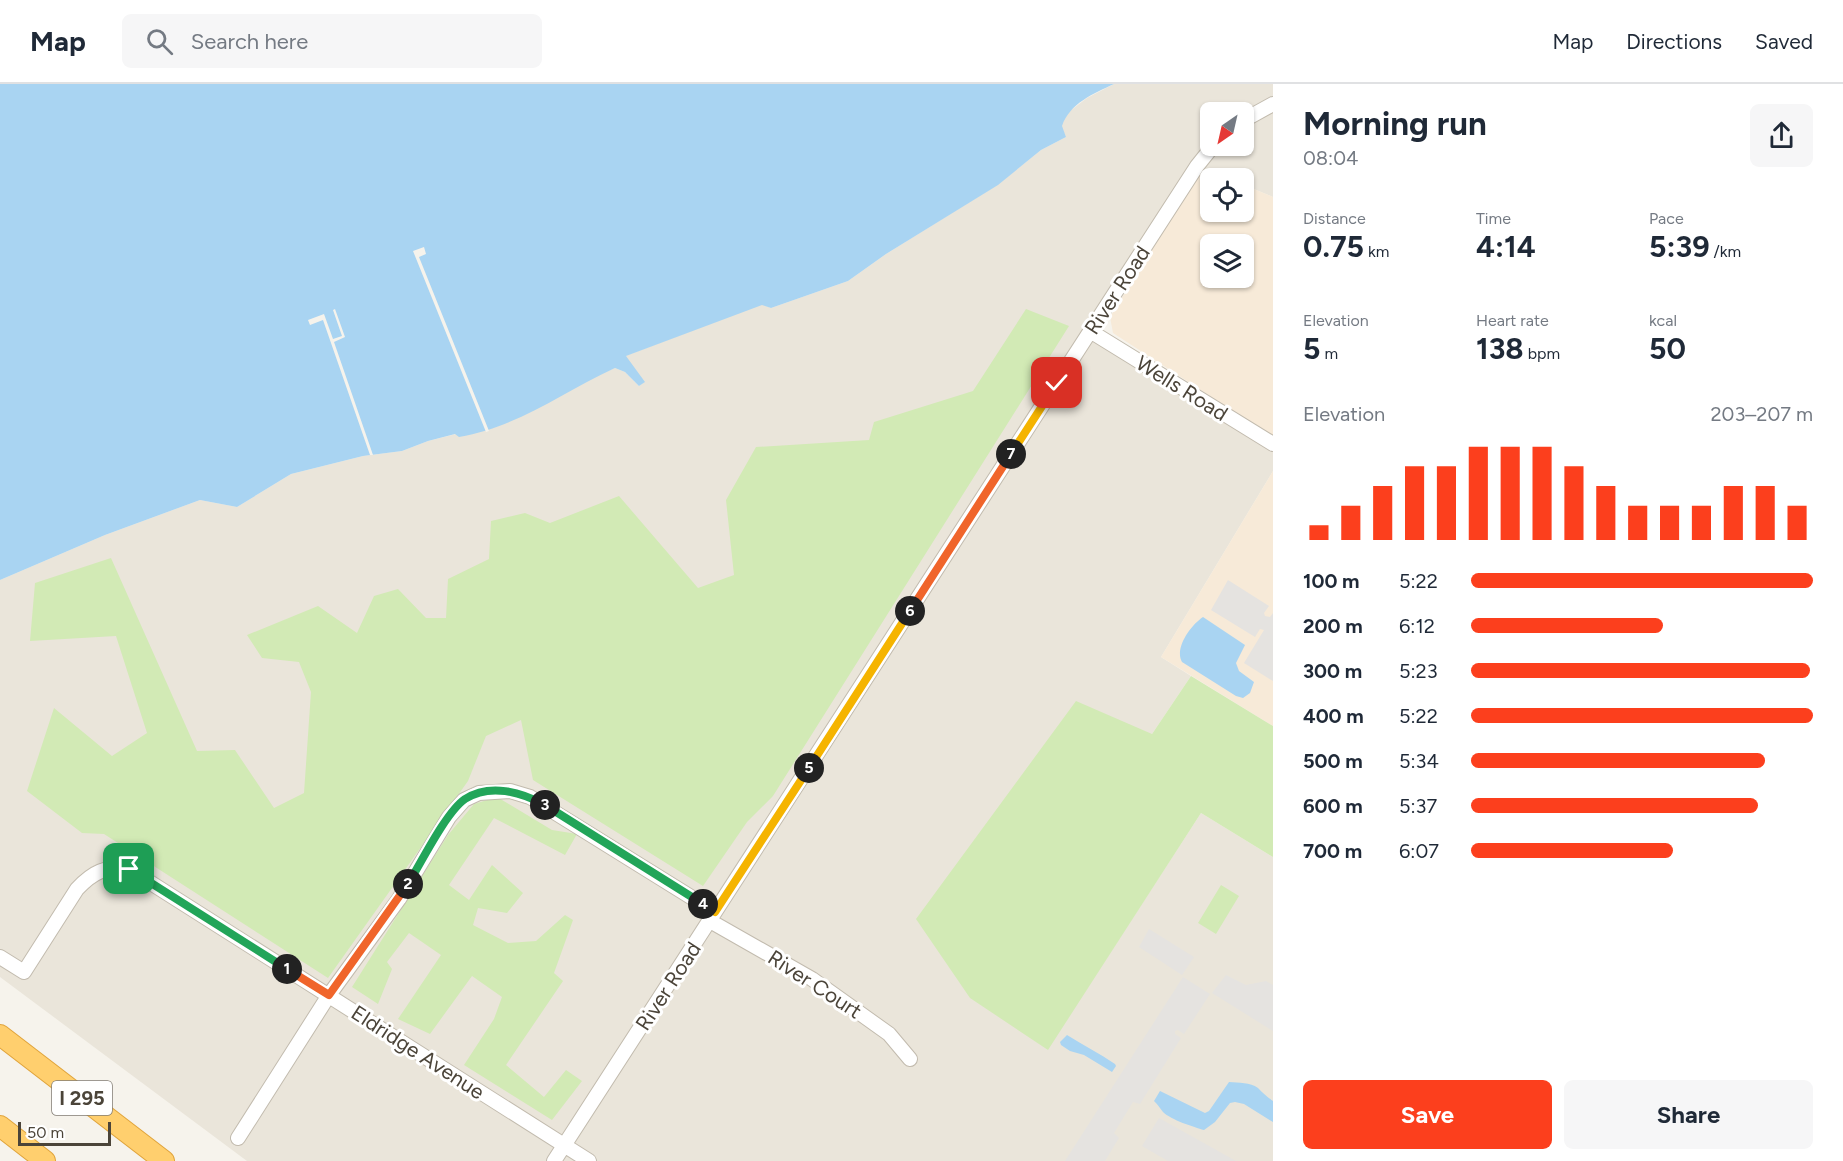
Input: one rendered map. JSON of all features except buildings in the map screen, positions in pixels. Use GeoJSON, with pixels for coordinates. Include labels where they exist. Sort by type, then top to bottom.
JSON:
{"type":"FeatureCollection","features":[{"type":"Feature","properties":{"kind":"highway","name":"I 295"},"geometry":{"type":"LineString","coordinates":[[0,1035],[164,1161]]}},
{"type":"Feature","properties":{"kind":"highway"},"geometry":{"type":"LineString","coordinates":[[0,1126],[45,1161]]}},
{"type":"Feature","properties":{"kind":"street"},"geometry":{"type":"LineString","coordinates":[[1254,114],[1273,104]]}},
{"type":"Feature","properties":{"kind":"street","name":"River Road"},"geometry":{"type":"LineString","coordinates":[[554,1161],[1205,156]]}},
{"type":"Feature","properties":{"kind":"street","name":"Wells Road"},"geometry":{"type":"LineString","coordinates":[[1090,331],[1273,444]]}},
{"type":"Feature","properties":{"kind":"street","name":"River Court"},"geometry":{"type":"LineString","coordinates":[[238,1138],[329,995],[399,899],[449,817],[464,800],[479,793],[510,791],[530,797],[812,979],[889,1034],[910,1059]]}},
{"type":"Feature","properties":{"kind":"street","name":"Eldridge Avenue"},"geometry":{"type":"LineString","coordinates":[[0,957],[24,972],[77,889],[97,872],[115,867],[129,869],[588,1161]]}},
{"type":"Feature","properties":{"kind":"shaded area"},"geometry":{"type":"Polygon","coordinates":[[[1114,84],[1273,84],[1273,197],[1254,189],[1254,168],[1197,167],[1091,331],[1273,444],[1273,471],[1161,657],[1191,676],[1152,734],[1047,1050],[1201,813],[1273,857],[1273,1161],[247,1161],[0,977],[0,580],[105,535],[200,500],[237,507],[291,474],[363,456],[402,451],[456,434],[615,368],[625,372],[639,386],[644,382],[625,356],[762,304],[771,308],[848,281],[886,254],[997,185],[1041,150],[1066,137],[1061,126],[1066,114],[1087,98],[1114,84]]]}},
{"type":"Feature","properties":{"kind":"shaded area"},"geometry":{"type":"Polygon","coordinates":[[[1200,172],[1200,222],[1254,222],[1254,189],[1273,197],[1273,437],[1113,333],[1110,317],[1200,172]]]}},
{"type":"Feature","properties":{"kind":"shaded area"},"geometry":{"type":"Polygon","coordinates":[[[1273,471],[1273,726],[1161,657],[1273,471]]]}},
{"type":"Feature","properties":{"kind":"shaded area"},"geometry":{"type":"Polygon","coordinates":[[[1228,580],[1269,606],[1264,613],[1265,616],[1270,617],[1273,613],[1273,681],[1244,663],[1264,630],[1260,629],[1255,637],[1211,610],[1228,580]]]}},
{"type":"Feature","properties":{"kind":"shaded area"},"geometry":{"type":"Polygon","coordinates":[[[1149,929],[1194,957],[1182,975],[1139,947],[1149,929]]]}},
{"type":"Feature","properties":{"kind":"shaded area"},"geometry":{"type":"Polygon","coordinates":[[[1226,975],[1246,985],[1266,981],[1273,985],[1273,1031],[1212,993],[1226,975]]]}},
{"type":"Feature","properties":{"kind":"shaded area"},"geometry":{"type":"Polygon","coordinates":[[[1183,977],[1210,994],[1184,1034],[1178,1030],[1175,1031],[1175,1034],[1181,1038],[1140,1104],[1133,1102],[1114,1133],[1119,1138],[1105,1161],[1065,1161],[1183,977]]]}},
{"type":"Feature","properties":{"kind":"shaded area"},"geometry":{"type":"Polygon","coordinates":[[[1159,1118],[1236,1161],[1168,1161],[1142,1146],[1159,1118]]]}},
{"type":"Feature","properties":{"kind":"green space"},"geometry":{"type":"Polygon","coordinates":[[[1026,309],[1069,326],[773,796],[747,822],[703,886],[533,780],[521,720],[486,736],[468,781],[328,978],[104,834],[82,833],[27,791],[54,708],[112,756],[147,733],[116,636],[30,641],[35,583],[111,558],[197,751],[235,750],[274,808],[304,793],[311,692],[299,662],[262,658],[247,635],[318,606],[357,633],[374,596],[398,589],[426,618],[446,618],[448,579],[489,559],[491,521],[525,513],[550,523],[619,496],[698,588],[734,575],[726,500],[756,447],[869,440],[874,422],[973,391],[1026,309]]]}},
{"type":"Feature","properties":{"kind":"green space"},"geometry":{"type":"Polygon","coordinates":[[[1191,676],[1273,726],[1273,857],[1201,813],[1048,1050],[970,998],[916,919],[1076,701],[1152,734],[1191,676]]]}},
{"type":"Feature","properties":{"kind":"green space"},"geometry":{"type":"Polygon","coordinates":[[[497,797],[552,830],[577,834],[565,855],[494,818],[449,885],[469,900],[492,865],[523,893],[507,913],[478,908],[473,925],[508,943],[536,941],[565,915],[573,920],[554,973],[563,981],[506,1065],[544,1097],[566,1070],[582,1081],[552,1120],[464,1065],[494,1019],[502,997],[472,976],[430,1034],[398,1019],[441,955],[409,933],[387,962],[392,969],[378,1004],[352,987],[448,835],[474,804],[497,797]]]}},
{"type":"Feature","properties":{"kind":"green space"},"geometry":{"type":"Polygon","coordinates":[[[1221,885],[1239,896],[1216,934],[1198,923],[1221,885]]]}},
{"type":"Feature","properties":{"kind":"water"},"geometry":{"type":"Polygon","coordinates":[[[0,84],[1114,84],[1076,105],[1062,126],[1066,137],[1041,150],[998,185],[886,254],[848,281],[771,308],[762,305],[626,356],[645,382],[639,386],[625,372],[615,368],[501,426],[459,437],[455,434],[402,451],[363,456],[291,474],[237,507],[200,500],[105,535],[0,580],[0,84]]]}},
{"type":"Feature","properties":{"kind":"water"},"geometry":{"type":"Polygon","coordinates":[[[1203,617],[1245,645],[1236,663],[1239,671],[1254,682],[1250,693],[1243,698],[1236,696],[1182,662],[1180,650],[1185,637],[1203,617]]]}},
{"type":"Feature","properties":{"kind":"water"},"geometry":{"type":"Polygon","coordinates":[[[1067,1035],[1115,1064],[1112,1072],[1084,1055],[1070,1051],[1061,1045],[1060,1042],[1067,1035]]]}},
{"type":"Feature","properties":{"kind":"water"},"geometry":{"type":"Polygon","coordinates":[[[1229,1082],[1255,1086],[1273,1101],[1273,1122],[1244,1104],[1235,1102],[1230,1103],[1215,1122],[1204,1130],[1171,1118],[1154,1101],[1160,1091],[1205,1113],[1209,1111],[1229,1082]]]}},
{"type":"Feature","properties":{"kind":"pier"},"geometry":{"type":"Polygon","coordinates":[[[424,247],[426,254],[419,257],[489,431],[486,432],[413,251],[424,247]]]}},
{"type":"Feature","properties":{"kind":"pier"},"geometry":{"type":"Polygon","coordinates":[[[335,309],[345,337],[334,342],[373,455],[370,455],[323,320],[310,325],[308,320],[324,314],[333,339],[342,336],[333,310],[335,309]]]}},
{"type":"Feature","properties":{"kind":"route"},"geometry":{"type":"LineString","coordinates":[[129,869],[329,995],[399,899],[449,817],[464,800],[479,793],[510,791],[530,797],[715,912],[1057,383]]}}]}
